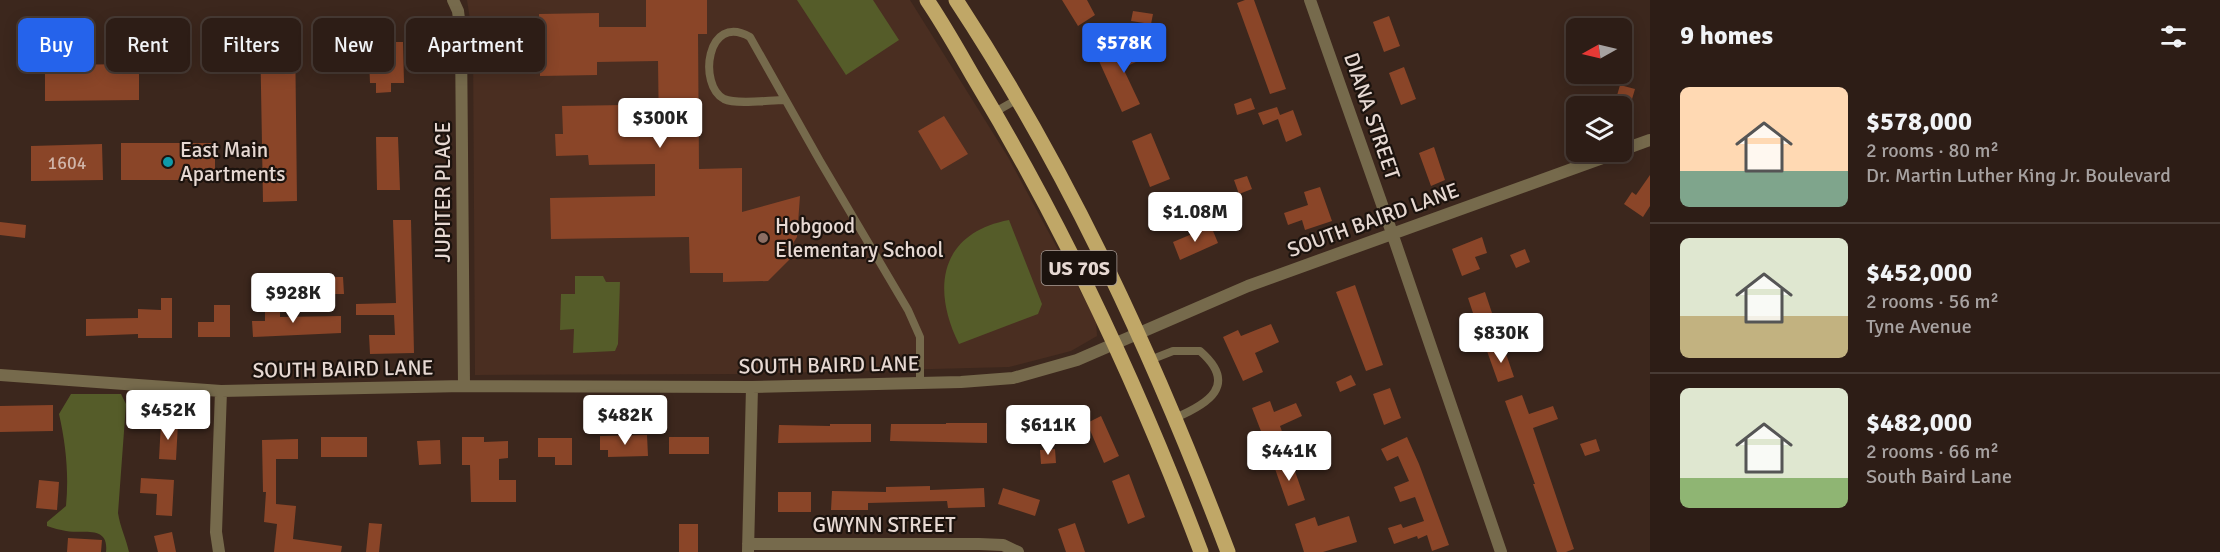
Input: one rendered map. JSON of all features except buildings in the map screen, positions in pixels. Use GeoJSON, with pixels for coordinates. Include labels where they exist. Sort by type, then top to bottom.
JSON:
{"type":"FeatureCollection","features":[{"type":"Feature","properties":{"kind":"main road","name":"US 70S"},"geometry":{"type":"LineString","coordinates":[[927,0],[995,112],[1064,236],[1116,344],[1164,453],[1201,552]]}},
{"type":"Feature","properties":{"kind":"main road","name":"US 70S"},"geometry":{"type":"LineString","coordinates":[[956,0],[1046,146],[1083,218],[1139,333],[1228,552]]}},
{"type":"Feature","properties":{"kind":"street","name":"JUPITER PLACE"},"geometry":{"type":"LineString","coordinates":[[453,0],[458,11],[461,35],[464,386]]}},
{"type":"Feature","properties":{"kind":"street","name":"DIANA STREET"},"geometry":{"type":"LineString","coordinates":[[1310,0],[1501,552]]}},
{"type":"Feature","properties":{"kind":"street","name":"SOUTH BAIRD LANE"},"geometry":{"type":"LineString","coordinates":[[1632,147],[1650,140]]}},
{"type":"Feature","properties":{"kind":"street","name":"SOUTH BAIRD LANE"},"geometry":{"type":"LineString","coordinates":[[0,375],[221,391],[464,386],[752,387],[961,382],[1013,378],[1077,360],[1248,286],[1589,162]]}},
{"type":"Feature","properties":{"kind":"street"},"geometry":{"type":"LineString","coordinates":[[748,548],[752,387]]}},
{"type":"Feature","properties":{"kind":"street"},"geometry":{"type":"LineString","coordinates":[[219,552],[216,532],[221,391]]}},
{"type":"Feature","properties":{"kind":"street","name":"GWYNN STREET"},"geometry":{"type":"LineString","coordinates":[[748,548],[979,544],[1003,545],[1018,552]]}},
{"type":"Feature","properties":{"kind":"lane"},"geometry":{"type":"LineString","coordinates":[[784,100],[735,101],[725,100],[718,94],[711,82],[710,58],[711,50],[719,37],[736,32],[750,37],[784,100],[908,310],[920,337],[920,382]]}},
{"type":"Feature","properties":{"kind":"lane"},"geometry":{"type":"LineString","coordinates":[[995,112],[1018,99]]}},
{"type":"Feature","properties":{"kind":"lane"},"geometry":{"type":"LineString","coordinates":[[1150,360],[1173,351],[1188,349],[1200,351],[1210,359],[1216,372],[1218,385],[1213,396],[1200,408],[1175,418]]}},
{"type":"Feature","properties":{"kind":"shaded area","name":"Hobgood Elementary School"},"geometry":{"type":"Polygon","coordinates":[[[467,0],[910,0],[1008,157],[1096,320],[1097,336],[1071,351],[1009,367],[738,374],[475,375],[473,72],[545,72],[545,18],[470,18],[467,0]]]}},
{"type":"Feature","properties":{"kind":"green space"},"geometry":{"type":"Polygon","coordinates":[[[797,0],[873,0],[899,40],[846,75],[797,0]]]}},
{"type":"Feature","properties":{"kind":"green space"},"geometry":{"type":"Polygon","coordinates":[[[1009,220],[1042,304],[1038,314],[959,344],[945,303],[944,284],[948,266],[955,250],[968,237],[986,227],[1009,220]]]}},
{"type":"Feature","properties":{"kind":"green space"},"geometry":{"type":"Polygon","coordinates":[[[575,276],[603,276],[606,282],[620,282],[618,344],[615,351],[573,353],[574,329],[560,330],[561,294],[575,294],[575,276]]]}},
{"type":"Feature","properties":{"kind":"green space"},"geometry":{"type":"Polygon","coordinates":[[[71,394],[121,394],[126,404],[118,513],[129,552],[106,552],[104,538],[94,532],[66,531],[47,526],[47,522],[66,506],[66,460],[59,414],[71,394]]]}},
{"type":"Feature","properties":{"kind":"place","name":"East Main Apartments"},"geometry":{"type":"Point","coordinates":[168,162]}},
{"type":"Feature","properties":{"kind":"place","name":"Hobgood Elementary School"},"geometry":{"type":"Point","coordinates":[763,238]}}]}
